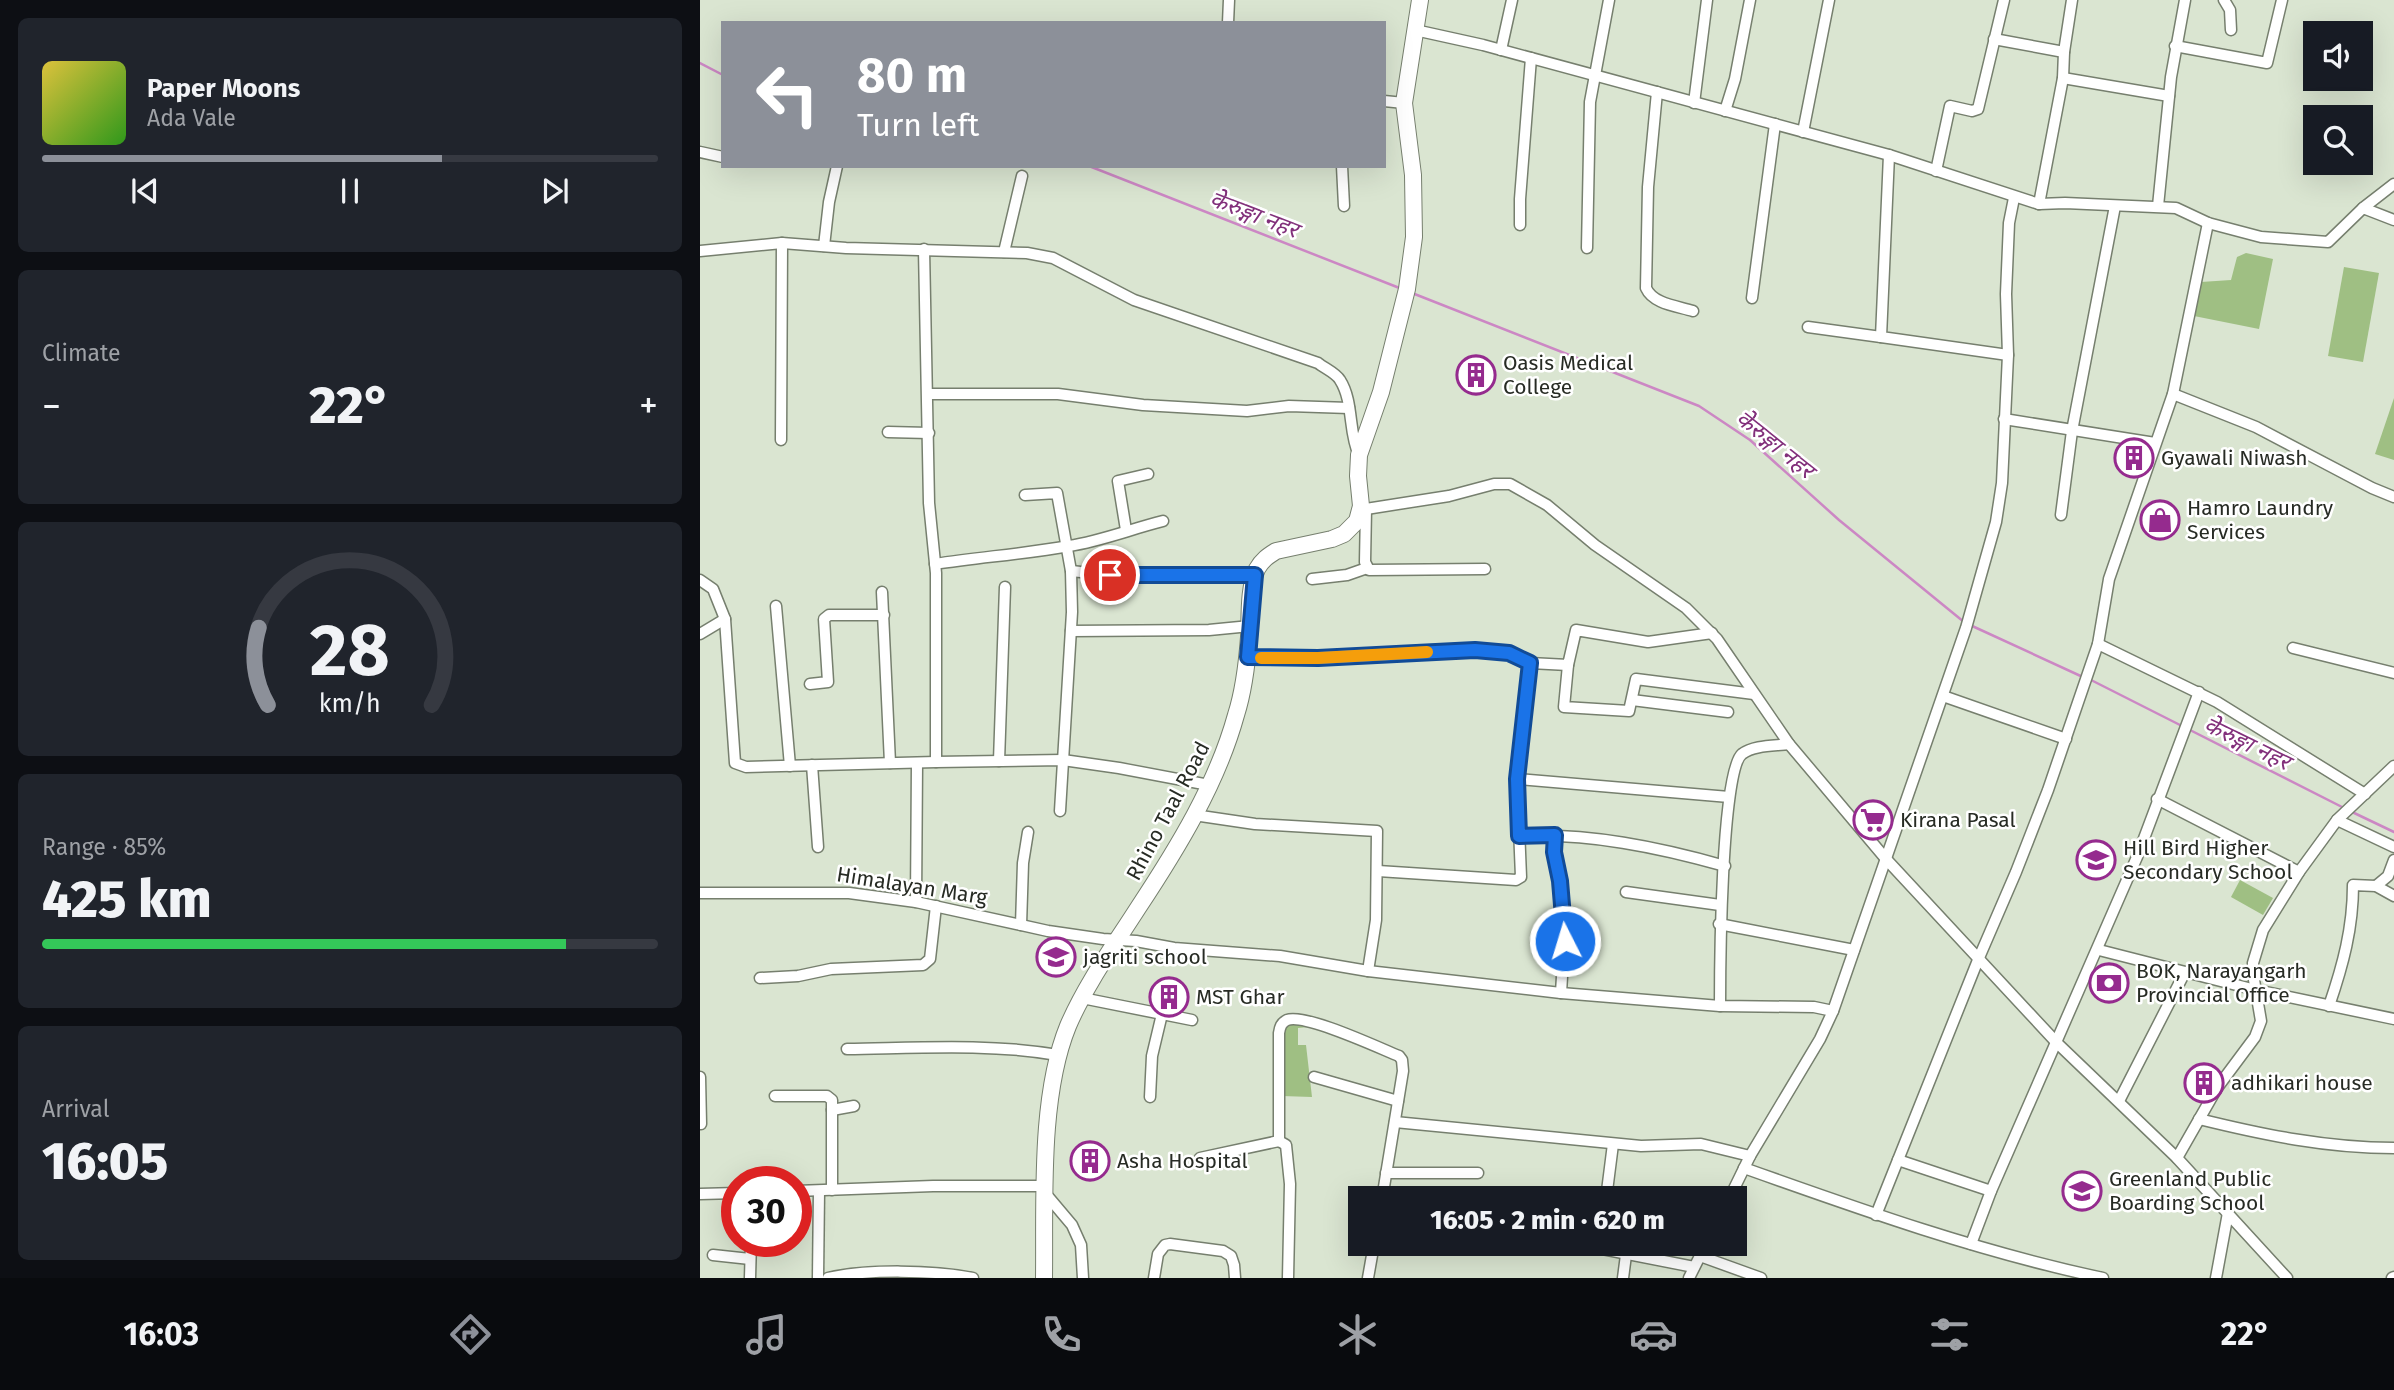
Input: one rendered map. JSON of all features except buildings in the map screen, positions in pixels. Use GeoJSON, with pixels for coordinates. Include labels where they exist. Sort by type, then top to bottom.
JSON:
{"type":"FeatureCollection","features":[{"type":"Feature","properties":{"kind":"street"},"geometry":{"type":"LineString","coordinates":[[1228,21],[1229,0]]}},
{"type":"Feature","properties":{"kind":"street"},"geometry":{"type":"LineString","coordinates":[[1367,568],[1364,508],[1358,476],[1359,455],[1381,392],[1407,289],[1414,237],[1415,202],[1404,103],[1420,0]]}},
{"type":"Feature","properties":{"kind":"street"},"geometry":{"type":"LineString","coordinates":[[1501,50],[1512,0]]}},
{"type":"Feature","properties":{"kind":"street"},"geometry":{"type":"LineString","coordinates":[[1587,248],[1589,126],[1594,76],[1609,0]]}},
{"type":"Feature","properties":{"kind":"street"},"geometry":{"type":"LineString","coordinates":[[1694,103],[1707,0]]}},
{"type":"Feature","properties":{"kind":"street"},"geometry":{"type":"LineString","coordinates":[[1725,111],[1735,79],[1750,0]]}},
{"type":"Feature","properties":{"kind":"street"},"geometry":{"type":"LineString","coordinates":[[1803,132],[1829,0]]}},
{"type":"Feature","properties":{"kind":"street"},"geometry":{"type":"LineString","coordinates":[[1936,171],[1950,106],[1972,111],[1978,109],[2004,0]]}},
{"type":"Feature","properties":{"kind":"street"},"geometry":{"type":"LineString","coordinates":[[2039,205],[2063,78],[2072,0]]}},
{"type":"Feature","properties":{"kind":"street"},"geometry":{"type":"LineString","coordinates":[[2158,206],[2175,47],[2185,0]]}},
{"type":"Feature","properties":{"kind":"street"},"geometry":{"type":"LineString","coordinates":[[2224,0],[2230,10],[2231,30]]}},
{"type":"Feature","properties":{"kind":"street"},"geometry":{"type":"LineString","coordinates":[[2175,47],[2267,63],[2282,0]]}},
{"type":"Feature","properties":{"kind":"street"},"geometry":{"type":"LineString","coordinates":[[1415,30],[1501,50],[1889,155],[2039,205],[2065,203],[2176,208],[2208,223],[2261,237],[2328,242],[2362,208],[2394,184]]}},
{"type":"Feature","properties":{"kind":"street"},"geometry":{"type":"LineString","coordinates":[[1994,39],[2064,52]]}},
{"type":"Feature","properties":{"kind":"street"},"geometry":{"type":"LineString","coordinates":[[1520,225],[1531,58]]}},
{"type":"Feature","properties":{"kind":"street"},"geometry":{"type":"LineString","coordinates":[[2063,78],[2169,96]]}},
{"type":"Feature","properties":{"kind":"street"},"geometry":{"type":"LineString","coordinates":[[1657,92],[1648,187],[1646,288],[1654,300],[1693,311]]}},
{"type":"Feature","properties":{"kind":"street"},"geometry":{"type":"LineString","coordinates":[[1386,101],[1404,103]]}},
{"type":"Feature","properties":{"kind":"street"},"geometry":{"type":"LineString","coordinates":[[1752,298],[1775,124]]}},
{"type":"Feature","properties":{"kind":"street"},"geometry":{"type":"LineString","coordinates":[[700,152],[721,157]]}},
{"type":"Feature","properties":{"kind":"street"},"geometry":{"type":"LineString","coordinates":[[1881,337],[1889,155]]}},
{"type":"Feature","properties":{"kind":"street"},"geometry":{"type":"LineString","coordinates":[[824,246],[837,168]]}},
{"type":"Feature","properties":{"kind":"street"},"geometry":{"type":"LineString","coordinates":[[1342,168],[1344,206]]}},
{"type":"Feature","properties":{"kind":"street"},"geometry":{"type":"LineString","coordinates":[[1004,252],[1021,176]]}},
{"type":"Feature","properties":{"kind":"street"},"geometry":{"type":"LineString","coordinates":[[1735,1186],[1750,1156],[1820,1039],[1833,1011],[1943,696],[1992,541],[2001,500],[2008,355],[2006,294],[2014,198]]}},
{"type":"Feature","properties":{"kind":"street"},"geometry":{"type":"LineString","coordinates":[[2061,515],[2072,431],[2115,206]]}},
{"type":"Feature","properties":{"kind":"street"},"geometry":{"type":"LineString","coordinates":[[2362,208],[2394,220]]}},
{"type":"Feature","properties":{"kind":"street"},"geometry":{"type":"LineString","coordinates":[[1876,1215],[2016,872],[2098,644],[2109,579],[2173,394],[2208,223]]}},
{"type":"Feature","properties":{"kind":"street"},"geometry":{"type":"LineString","coordinates":[[700,251],[782,243],[1027,253],[1053,258],[1134,300],[1318,363],[1339,379],[1349,408],[1359,455]]}},
{"type":"Feature","properties":{"kind":"street"},"geometry":{"type":"LineString","coordinates":[[781,440],[782,243]]}},
{"type":"Feature","properties":{"kind":"street"},"geometry":{"type":"LineString","coordinates":[[924,249],[929,503],[935,564],[936,762]]}},
{"type":"Feature","properties":{"kind":"street"},"geometry":{"type":"LineString","coordinates":[[1808,327],[2008,355]]}},
{"type":"Feature","properties":{"kind":"street"},"geometry":{"type":"LineString","coordinates":[[928,394],[1058,394],[1143,405],[1247,411],[1289,406],[1349,408]]}},
{"type":"Feature","properties":{"kind":"street"},"geometry":{"type":"LineString","coordinates":[[2173,394],[2256,426],[2394,497]]}},
{"type":"Feature","properties":{"kind":"street"},"geometry":{"type":"LineString","coordinates":[[2004,419],[2155,443]]}},
{"type":"Feature","properties":{"kind":"street"},"geometry":{"type":"LineString","coordinates":[[888,432],[929,433]]}},
{"type":"Feature","properties":{"kind":"street"},"geometry":{"type":"LineString","coordinates":[[1126,530],[1118,481],[1148,474]]}},
{"type":"Feature","properties":{"kind":"street"},"geometry":{"type":"LineString","coordinates":[[1364,508],[1449,496],[1494,484],[1510,484],[1547,505],[1604,552],[1686,608],[1712,633],[1789,744],[1885,859],[2057,1043],[2178,1158],[2287,1278]]}},
{"type":"Feature","properties":{"kind":"street"},"geometry":{"type":"LineString","coordinates":[[1025,495],[1057,493],[1071,571],[1071,631],[1060,811]]}},
{"type":"Feature","properties":{"kind":"street"},"geometry":{"type":"LineString","coordinates":[[1071,571],[1110,575],[1255,575],[1263,561],[1276,551],[1344,534],[1357,521],[1364,508]]}},
{"type":"Feature","properties":{"kind":"street"},"geometry":{"type":"LineString","coordinates":[[935,564],[1068,547],[1163,521]]}},
{"type":"Feature","properties":{"kind":"street"},"geometry":{"type":"LineString","coordinates":[[1367,568],[1372,571],[1485,569]]}},
{"type":"Feature","properties":{"kind":"street"},"geometry":{"type":"LineString","coordinates":[[1312,579],[1358,572],[1367,568]]}},
{"type":"Feature","properties":{"kind":"street","name":"Rhino Taal Road"},"geometry":{"type":"LineString","coordinates":[[1044,1278],[1050,1103],[1059,1055],[1067,1029],[1082,998],[1194,815],[1232,732],[1248,657],[1255,575]]}},
{"type":"Feature","properties":{"kind":"street"},"geometry":{"type":"LineString","coordinates":[[700,580],[712,589],[725,619],[735,763],[746,767],[1063,760],[1209,785]]}},
{"type":"Feature","properties":{"kind":"street"},"geometry":{"type":"LineString","coordinates":[[999,761],[1005,587]]}},
{"type":"Feature","properties":{"kind":"street"},"geometry":{"type":"LineString","coordinates":[[882,592],[890,763]]}},
{"type":"Feature","properties":{"kind":"street"},"geometry":{"type":"LineString","coordinates":[[776,606],[790,766]]}},
{"type":"Feature","properties":{"kind":"street"},"geometry":{"type":"LineString","coordinates":[[810,684],[828,682],[824,619],[829,615],[884,615]]}},
{"type":"Feature","properties":{"kind":"street"},"geometry":{"type":"LineString","coordinates":[[700,634],[725,619]]}},
{"type":"Feature","properties":{"kind":"street"},"geometry":{"type":"LineString","coordinates":[[1071,631],[1209,630],[1250,626]]}},
{"type":"Feature","properties":{"kind":"street"},"geometry":{"type":"LineString","coordinates":[[1712,633],[1648,642],[1576,630],[1568,665],[1564,707],[1629,711],[1636,679],[1754,694]]}},
{"type":"Feature","properties":{"kind":"street"},"geometry":{"type":"LineString","coordinates":[[2098,644],[2199,692],[2365,794]]}},
{"type":"Feature","properties":{"kind":"street"},"geometry":{"type":"LineString","coordinates":[[2293,648],[2394,673]]}},
{"type":"Feature","properties":{"kind":"street"},"geometry":{"type":"LineString","coordinates":[[1248,657],[1318,658],[1475,650],[1509,653],[1530,663],[1568,665]]}},
{"type":"Feature","properties":{"kind":"street"},"geometry":{"type":"LineString","coordinates":[[1378,871],[1516,880],[1521,877],[1517,779],[1530,663]]}},
{"type":"Feature","properties":{"kind":"street"},"geometry":{"type":"LineString","coordinates":[[1971,1244],[1991,1191],[2099,950],[2137,858],[2199,692]]}},
{"type":"Feature","properties":{"kind":"street"},"geometry":{"type":"LineString","coordinates":[[1943,696],[2066,739]]}},
{"type":"Feature","properties":{"kind":"street"},"geometry":{"type":"LineString","coordinates":[[1632,700],[1728,712]]}},
{"type":"Feature","properties":{"kind":"street"},"geometry":{"type":"LineString","coordinates":[[1720,1006],[1720,905],[1734,767],[1740,755],[1753,749],[1789,744]]}},
{"type":"Feature","properties":{"kind":"street"},"geometry":{"type":"LineString","coordinates":[[916,902],[917,763]]}},
{"type":"Feature","properties":{"kind":"street"},"geometry":{"type":"LineString","coordinates":[[812,765],[818,847]]}},
{"type":"Feature","properties":{"kind":"street"},"geometry":{"type":"LineString","coordinates":[[2178,1158],[2217,1088],[2255,1037],[2260,1021],[2253,974],[2255,950],[2263,930],[2299,872],[2339,818],[2394,766]]}},
{"type":"Feature","properties":{"kind":"street"},"geometry":{"type":"LineString","coordinates":[[1517,779],[1729,797]]}},
{"type":"Feature","properties":{"kind":"street"},"geometry":{"type":"LineString","coordinates":[[2157,799],[2299,872]]}},
{"type":"Feature","properties":{"kind":"street"},"geometry":{"type":"LineString","coordinates":[[1194,815],[1255,824],[1377,831],[1376,920],[1368,971]]}},
{"type":"Feature","properties":{"kind":"street"},"geometry":{"type":"LineString","coordinates":[[2339,818],[2394,847]]}},
{"type":"Feature","properties":{"kind":"street"},"geometry":{"type":"LineString","coordinates":[[1021,925],[1023,863],[1028,832]]}},
{"type":"Feature","properties":{"kind":"street"},"geometry":{"type":"LineString","coordinates":[[1555,835],[1554,852],[1560,881],[1565,941],[1561,993]]}},
{"type":"Feature","properties":{"kind":"street"},"geometry":{"type":"LineString","coordinates":[[1519,836],[1601,838],[1725,866]]}},
{"type":"Feature","properties":{"kind":"street"},"geometry":{"type":"LineString","coordinates":[[2376,886],[2388,876],[2394,860]]}},
{"type":"Feature","properties":{"kind":"street"},"geometry":{"type":"LineString","coordinates":[[2329,1006],[2349,940],[2353,916],[2353,885],[2376,886],[2394,896]]}},
{"type":"Feature","properties":{"kind":"street"},"geometry":{"type":"LineString","coordinates":[[1626,892],[1720,905]]}},
{"type":"Feature","properties":{"kind":"street","name":"Himalayan Marg"},"geometry":{"type":"LineString","coordinates":[[700,893],[849,893],[916,902],[1048,931],[1174,948],[1280,956],[1368,971],[1647,1002],[1814,1007],[1833,1011]]}},
{"type":"Feature","properties":{"kind":"street"},"geometry":{"type":"LineString","coordinates":[[760,978],[798,976],[831,969],[923,965],[930,959],[936,906]]}},
{"type":"Feature","properties":{"kind":"street"},"geometry":{"type":"LineString","coordinates":[[1719,924],[1854,950]]}},
{"type":"Feature","properties":{"kind":"street"},"geometry":{"type":"LineString","coordinates":[[2099,950],[2256,990],[2394,1019]]}},
{"type":"Feature","properties":{"kind":"street"},"geometry":{"type":"LineString","coordinates":[[2119,1101],[2185,972]]}},
{"type":"Feature","properties":{"kind":"street"},"geometry":{"type":"LineString","coordinates":[[1082,998],[1192,1020]]}},
{"type":"Feature","properties":{"kind":"street"},"geometry":{"type":"LineString","coordinates":[[1150,1097],[1152,1056],[1162,1014]]}},
{"type":"Feature","properties":{"kind":"street"},"geometry":{"type":"LineString","coordinates":[[1279,1141],[1279,1034],[1283,1023],[1299,1018],[1399,1056],[1403,1071],[1384,1186]]}},
{"type":"Feature","properties":{"kind":"street"},"geometry":{"type":"LineString","coordinates":[[847,1049],[982,1048],[1059,1055]]}},
{"type":"Feature","properties":{"kind":"street"},"geometry":{"type":"LineString","coordinates":[[700,1077],[701,1124]]}},
{"type":"Feature","properties":{"kind":"street"},"geometry":{"type":"LineString","coordinates":[[1314,1077],[1398,1101]]}},
{"type":"Feature","properties":{"kind":"street"},"geometry":{"type":"LineString","coordinates":[[775,1096],[827,1096],[832,1100],[832,1190]]}},
{"type":"Feature","properties":{"kind":"street"},"geometry":{"type":"LineString","coordinates":[[832,1110],[854,1106]]}},
{"type":"Feature","properties":{"kind":"street"},"geometry":{"type":"LineString","coordinates":[[2199,1119],[2280,1138],[2335,1146],[2394,1148]]}},
{"type":"Feature","properties":{"kind":"street"},"geometry":{"type":"LineString","coordinates":[[1395,1122],[1613,1144],[1701,1144],[1750,1156]]}},
{"type":"Feature","properties":{"kind":"street"},"geometry":{"type":"LineString","coordinates":[[1200,1158],[1279,1141],[1286,1145],[1289,1163],[1288,1278]]}},
{"type":"Feature","properties":{"kind":"street"},"geometry":{"type":"LineString","coordinates":[[1608,1186],[1613,1144]]}},
{"type":"Feature","properties":{"kind":"street"},"geometry":{"type":"LineString","coordinates":[[1898,1160],[1991,1191]]}},
{"type":"Feature","properties":{"kind":"street"},"geometry":{"type":"LineString","coordinates":[[1744,1168],[1876,1215],[2040,1265],[2103,1278]]}},
{"type":"Feature","properties":{"kind":"street"},"geometry":{"type":"LineString","coordinates":[[1386,1173],[1478,1173]]}},
{"type":"Feature","properties":{"kind":"street"},"geometry":{"type":"LineString","coordinates":[[812,1191],[933,1186],[1046,1189],[1072,1224],[1081,1245],[1083,1278]]}},
{"type":"Feature","properties":{"kind":"street"},"geometry":{"type":"LineString","coordinates":[[818,1191],[818,1278]]}},
{"type":"Feature","properties":{"kind":"street"},"geometry":{"type":"LineString","coordinates":[[700,1194],[721,1194]]}},
{"type":"Feature","properties":{"kind":"street"},"geometry":{"type":"LineString","coordinates":[[2216,1278],[2228,1213]]}},
{"type":"Feature","properties":{"kind":"street"},"geometry":{"type":"LineString","coordinates":[[1154,1278],[1158,1254],[1165,1245],[1170,1244],[1223,1251],[1231,1256],[1235,1278]]}},
{"type":"Feature","properties":{"kind":"street"},"geometry":{"type":"LineString","coordinates":[[713,1255],[750,1258],[750,1278]]}},
{"type":"Feature","properties":{"kind":"street"},"geometry":{"type":"LineString","coordinates":[[1368,1278],[1372,1256]]}},
{"type":"Feature","properties":{"kind":"street"},"geometry":{"type":"LineString","coordinates":[[1623,1278],[1626,1256]]}},
{"type":"Feature","properties":{"kind":"street"},"geometry":{"type":"LineString","coordinates":[[1630,1256],[1691,1273],[1700,1256],[1761,1278]]}},
{"type":"Feature","properties":{"kind":"street"},"geometry":{"type":"LineString","coordinates":[[2037,1278],[2040,1265]]}},
{"type":"Feature","properties":{"kind":"street"},"geometry":{"type":"LineString","coordinates":[[828,1278],[854,1272],[880,1272],[968,1278]]}},
{"type":"Feature","properties":{"kind":"green space"},"geometry":{"type":"Polygon","coordinates":[[[2246,253],[2273,259],[2259,329],[2194,316],[2201,282],[2231,280],[2237,257],[2246,253]]]}},
{"type":"Feature","properties":{"kind":"green space"},"geometry":{"type":"Polygon","coordinates":[[[2344,267],[2379,273],[2363,362],[2328,356],[2344,267]]]}},
{"type":"Feature","properties":{"kind":"green space"},"geometry":{"type":"Polygon","coordinates":[[[2394,398],[2394,460],[2375,454],[2394,398]]]}},
{"type":"Feature","properties":{"kind":"green space"},"geometry":{"type":"Polygon","coordinates":[[[2240,880],[2273,898],[2263,915],[2231,897],[2240,880]]]}},
{"type":"Feature","properties":{"kind":"green space"},"geometry":{"type":"Polygon","coordinates":[[[1294,1023],[1309,1027],[1298,1028],[1298,1045],[1306,1045],[1312,1097],[1282,1096],[1285,1028],[1294,1023]]]}},
{"type":"Feature","properties":{"kind":"waterway","name":"केेरुङ्गा नहर"},"geometry":{"type":"LineString","coordinates":[[700,63],[721,74]]}},
{"type":"Feature","properties":{"kind":"waterway","name":"केेरुङ्गा नहर"},"geometry":{"type":"LineString","coordinates":[[1094,168],[1402,289]]}},
{"type":"Feature","properties":{"kind":"waterway","name":"केेरुङ्गा नहर"},"geometry":{"type":"LineString","coordinates":[[1412,293],[1699,406],[1750,440],[1839,520],[1964,622]]}},
{"type":"Feature","properties":{"kind":"waterway","name":"केेरुङ्गा नहर"},"geometry":{"type":"LineString","coordinates":[[1970,625],[2085,678]]}},
{"type":"Feature","properties":{"kind":"waterway","name":"केेरुङ्गा नहर"},"geometry":{"type":"LineString","coordinates":[[2091,680],[2182,726]]}},
{"type":"Feature","properties":{"kind":"waterway","name":"केेरुङ्गा नहर"},"geometry":{"type":"LineString","coordinates":[[2188,729],[2344,808]]}},
{"type":"Feature","properties":{"kind":"waterway","name":"केेरुङ्गा नहर"},"geometry":{"type":"LineString","coordinates":[[2350,811],[2394,832]]}},
{"type":"Feature","properties":{"kind":"slow traffic"},"geometry":{"type":"LineString","coordinates":[[1261,658],[1427,652]]}},
{"type":"Feature","properties":{"kind":"place","name":"Oasis Medical College"},"geometry":{"type":"Point","coordinates":[1476,375]}},
{"type":"Feature","properties":{"kind":"place","name":"Gyawali Niwash"},"geometry":{"type":"Point","coordinates":[2134,458]}},
{"type":"Feature","properties":{"kind":"place","name":"Hamro Laundry Services"},"geometry":{"type":"Point","coordinates":[2160,520]}},
{"type":"Feature","properties":{"kind":"place","name":"Kirana Pasal"},"geometry":{"type":"Point","coordinates":[1873,820]}},
{"type":"Feature","properties":{"kind":"place","name":"Hill Bird Higher Secondary School"},"geometry":{"type":"Point","coordinates":[2096,860]}},
{"type":"Feature","properties":{"kind":"place","name":"jagriti school"},"geometry":{"type":"Point","coordinates":[1056,957]}},
{"type":"Feature","properties":{"kind":"place","name":"BOK, Narayangarh Provincial Office"},"geometry":{"type":"Point","coordinates":[2109,983]}},
{"type":"Feature","properties":{"kind":"place","name":"MST Ghar"},"geometry":{"type":"Point","coordinates":[1169,997]}},
{"type":"Feature","properties":{"kind":"place","name":"adhikari house"},"geometry":{"type":"Point","coordinates":[2204,1083]}},
{"type":"Feature","properties":{"kind":"place","name":"Asha Hospital"},"geometry":{"type":"Point","coordinates":[1090,1161]}},
{"type":"Feature","properties":{"kind":"place","name":"Greenland Public Boarding School"},"geometry":{"type":"Point","coordinates":[2082,1191]}},
{"type":"Feature","properties":{"kind":"route"},"geometry":{"type":"LineString","coordinates":[[1110,575],[1255,575],[1248,657],[1318,658],[1475,650],[1509,653],[1530,663],[1517,779],[1519,836],[1555,835],[1554,852],[1560,881],[1565,941]]}}]}
